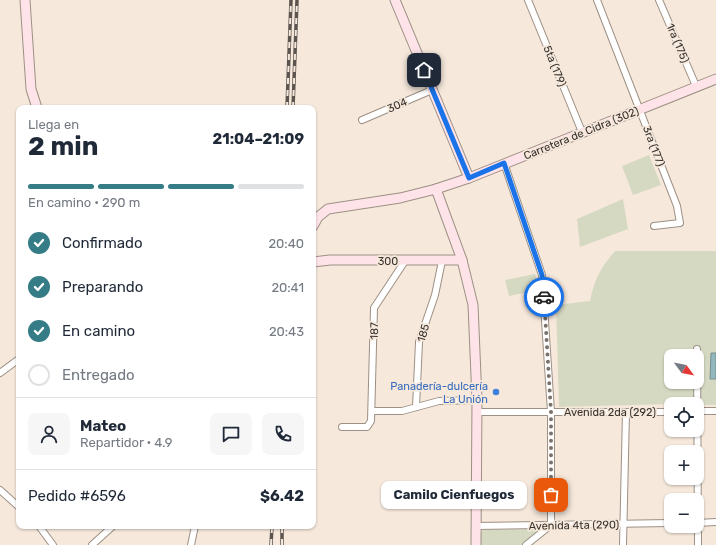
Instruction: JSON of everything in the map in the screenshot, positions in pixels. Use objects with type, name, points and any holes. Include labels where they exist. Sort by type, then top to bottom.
[{"type":"street","points":[[25,0],[31,88],[36,105]]},
{"type":"street","points":[[395,0],[469,178]]},
{"type":"street","name":"5ta (179)","points":[[528,0],[582,132]]},
{"type":"street","name":"3ra (177)","points":[[597,0],[677,206],[680,223],[654,226]]},
{"type":"street","name":"1ra (175)","points":[[659,0],[696,86]]},
{"type":"street","name":"Carretera de Cidra (302)","points":[[316,221],[328,209],[400,198],[436,189],[469,178],[716,79]]},
{"type":"street","name":"304","points":[[362,120],[432,90]]},
{"type":"street","points":[[504,163],[542,275],[551,412],[551,525],[526,545]]},
{"type":"street","points":[[436,189],[462,260],[473,305],[477,400],[476,545]]},
{"type":"street","name":"300","points":[[316,262],[330,260],[462,260]]},
{"type":"street","name":"187","points":[[372,411],[374,308],[405,261]]},
{"type":"street","name":"185","points":[[416,407],[419,342],[435,295],[442,261]]},
{"type":"street","points":[[697,348],[697,397]]},
{"type":"street","points":[[0,373],[16,362]]},
{"type":"street","points":[[342,426],[367,426],[371,420],[372,411],[402,411],[439,401],[477,400]]},
{"type":"street","points":[[704,412],[716,411]]},
{"type":"street","name":"Avenida 2da (292)","points":[[477,412],[664,412]]},
{"type":"street","points":[[623,545],[626,412]]},
{"type":"street","points":[[697,437],[697,493]]},
{"type":"street","points":[[0,490],[16,504]]},
{"type":"street","points":[[704,523],[716,522]]},
{"type":"street","name":"Avenida 4ta (290)","points":[[476,526],[664,523]]},
{"type":"street","points":[[41,529],[53,545]]},
{"type":"street","points":[[92,545],[110,529]]},
{"type":"street","points":[[191,545],[194,529]]},
{"type":"street","points":[[697,533],[698,545]]},
{"type":"green space","points":[[649,155],[661,185],[633,195],[622,166]]},
{"type":"green space","points":[[623,199],[628,229],[580,247],[577,219]]},
{"type":"green space","points":[[615,251],[716,251],[716,405],[704,405],[704,397],[664,397],[664,404],[559,407],[556,305],[590,301],[596,280],[602,268]]},
{"type":"green space","points":[[535,274],[539,290],[509,296],[505,280]]},
{"type":"green space","points":[[541,529],[521,545],[480,545],[480,533],[483,530]]},
{"type":"water","points":[[711,353],[716,353],[716,379],[710,379]]},
{"type":"railway","points":[[287,105],[291,0]]},
{"type":"railway","points":[[293,105],[297,0]]},
{"type":"railway","points":[[271,545],[272,529]]},
{"type":"railway","points":[[282,529],[282,545]]},
{"type":"way so far","points":[[544,297],[551,412],[551,495]]},
{"type":"place","name":"Panadería-dulcería La Unión","points":[[496,392]]},
{"type":"place","name":"Camilo Cienfuegos","points":[[551,495]]},
{"type":"route","points":[[424,70],[469,178],[504,163],[542,275],[544,297]]}]
